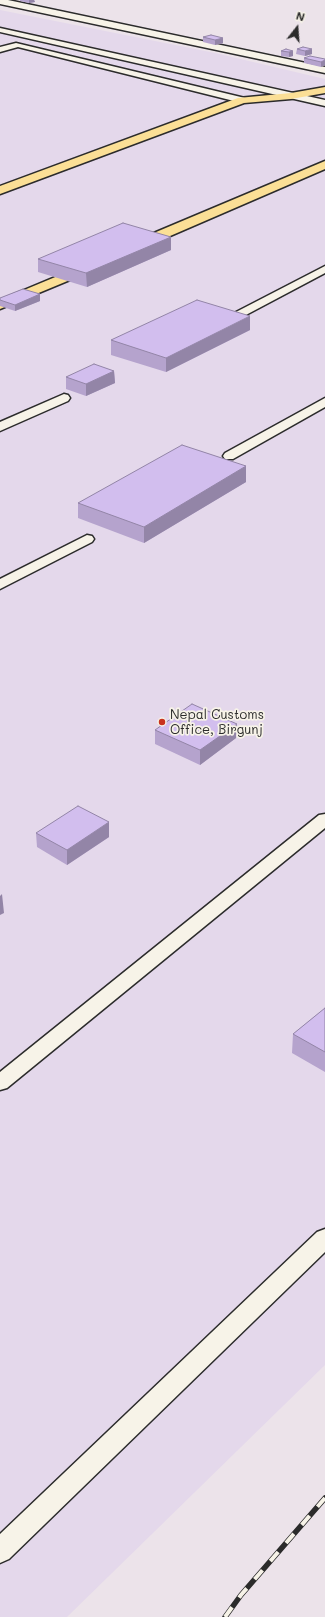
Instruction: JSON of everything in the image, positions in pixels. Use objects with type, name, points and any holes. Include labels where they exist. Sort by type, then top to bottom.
[{"type":"highway","points":[[0,190],[242,100],[291,96],[325,90]]},
{"type":"highway","points":[[127,250],[325,165]]},
{"type":"highway","points":[[0,305],[97,263]]},
{"type":"street","points":[[0,1],[325,70]]},
{"type":"lane","points":[[0,30],[325,103]]},
{"type":"lane","points":[[0,41],[242,100]]},
{"type":"lane","points":[[0,50],[16,45]]},
{"type":"lane","points":[[240,314],[325,269]]},
{"type":"lane","points":[[0,427],[64,398]]},
{"type":"lane","points":[[229,456],[325,402]]},
{"type":"lane","points":[[0,585],[87,539]]},
{"type":"lane","points":[[0,1083],[325,819]]},
{"type":"lane","points":[[0,1551],[325,1238]]},
{"type":"shaded area","name":"Nepal Customs Office, Birgunj","points":[[0,10],[215,53],[325,79],[325,1365],[67,1617],[0,1617]]},
{"type":"building","points":[[211,35],[223,38],[215,40],[203,37]]},
{"type":"building","points":[[303,47],[312,49],[305,51],[297,49]]},
{"type":"building","points":[[286,49],[293,51],[281,51]]},
{"type":"building","points":[[310,56],[325,60],[321,62],[304,58]]},
{"type":"building","points":[[123,223],[171,237],[86,273],[38,259]]},
{"type":"building","points":[[23,289],[40,294],[15,305],[0,300],[0,298]]},
{"type":"building","points":[[197,300],[250,316],[166,358],[111,340]]},
{"type":"building","points":[[94,364],[114,371],[86,384],[66,377]]},
{"type":"building","points":[[182,445],[246,466],[144,527],[78,503]]},
{"type":"building","points":[[192,704],[237,724],[200,750],[155,730]]},
{"type":"building","points":[[78,806],[109,822],[67,850],[36,833]]},
{"type":"building","points":[[325,1008],[325,1052],[293,1034]]},
{"type":"railway","points":[[225,1617],[241,1595],[325,1498]]},
{"type":"place","name":"Nepal Customs Office, Birgunj","points":[[162,722]]}]
